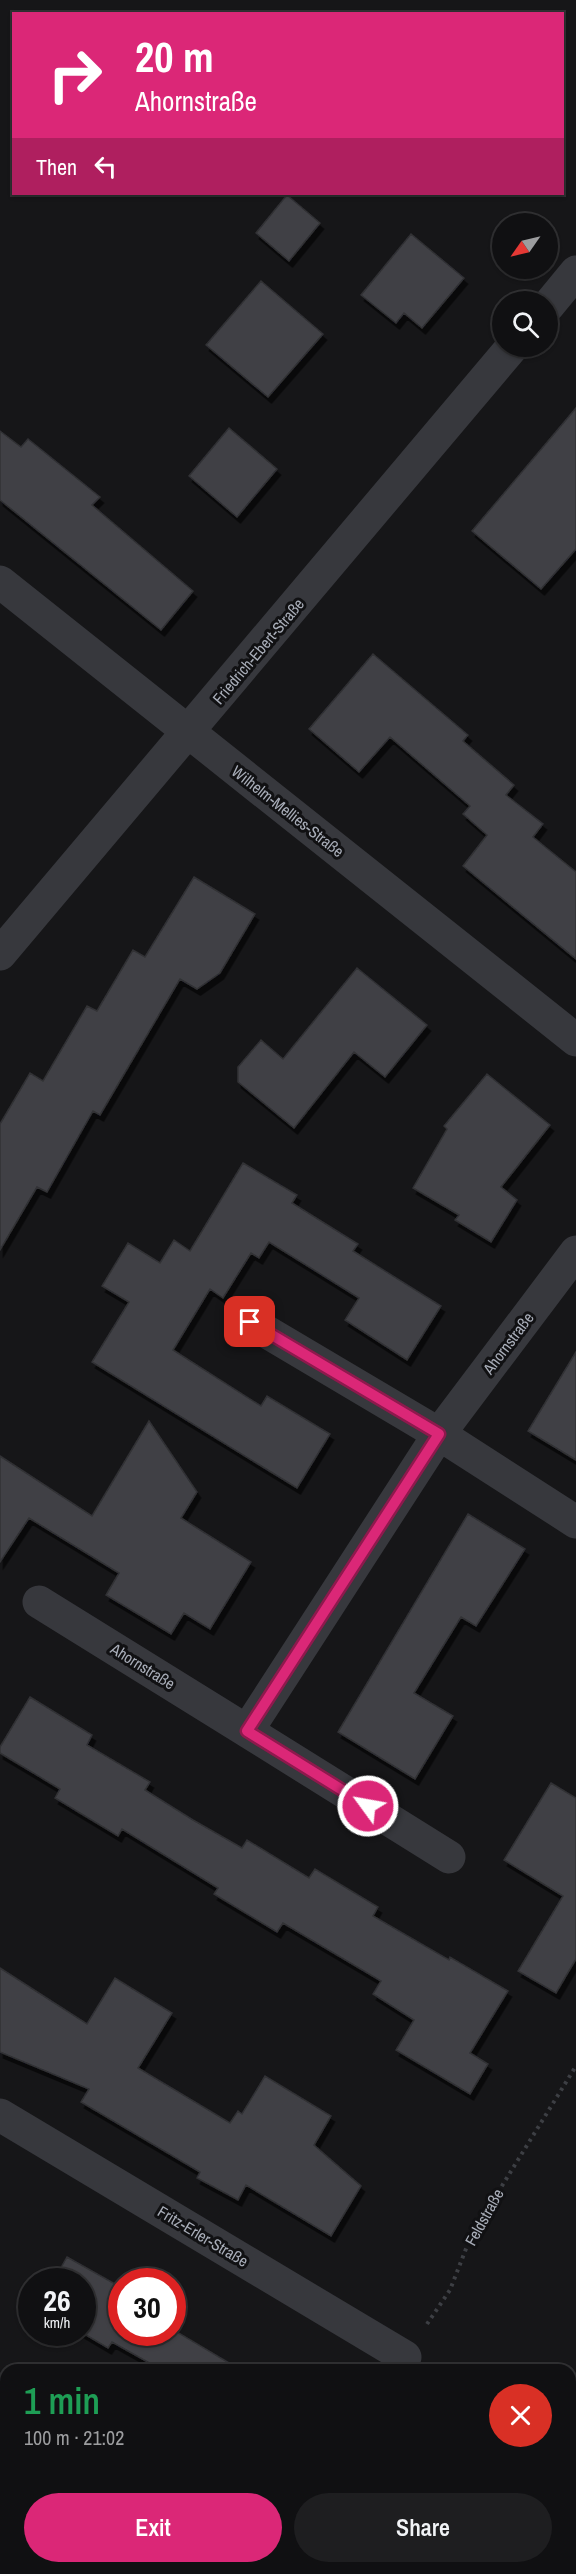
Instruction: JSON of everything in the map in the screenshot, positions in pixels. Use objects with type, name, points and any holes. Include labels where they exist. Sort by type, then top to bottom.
[{"type":"street","points":[[558,294],[576,272]]},
{"type":"street","name":"Friedrich-Ebert-Straße","points":[[0,954],[189,733],[504,357]]},
{"type":"street","name":"Wilhelm-Mellies-Straße","points":[[0,582],[576,1040]]},
{"type":"street","name":"Ahornstraße","points":[[247,1731],[439,1434],[576,1252]]},
{"type":"street","points":[[250,1322],[439,1434],[576,1522]]},
{"type":"street","name":"Ahornstraße","points":[[39,1602],[449,1857]]},
{"type":"street","name":"Fritz-Erler-Straße","points":[[0,2115],[401,2363]]},
{"type":"path","name":"Feldstraße","points":[[401,2363],[450,2290],[471,2236],[576,2066]]},
{"type":"building","points":[[287,195],[320,223],[289,261],[256,233]]},
{"type":"building","points":[[411,234],[464,278],[422,328],[404,313],[396,323],[361,295]]},
{"type":"building","points":[[261,281],[323,334],[268,397],[206,345]]},
{"type":"building","points":[[576,408],[576,549],[541,589],[472,531]]},
{"type":"building","points":[[229,428],[277,469],[237,517],[189,476]]},
{"type":"building","points":[[0,431],[21,447],[28,439],[100,497],[92,505],[193,591],[161,630],[0,500]]},
{"type":"building","points":[[373,654],[468,735],[463,741],[514,785],[506,795],[543,824],[533,837],[576,872],[576,959],[463,866],[487,835],[463,814],[470,806],[390,737],[359,772],[309,729]]},
{"type":"building","points":[[194,877],[255,914],[220,973],[197,989],[180,979],[100,1115],[93,1111],[47,1192],[37,1187],[0,1250],[0,1124],[30,1073],[43,1081],[87,1006],[97,1011],[133,950],[145,957]]},
{"type":"building","points":[[357,968],[427,1025],[385,1077],[354,1052],[294,1128],[238,1082],[238,1067],[261,1040],[283,1059]]},
{"type":"building","points":[[487,1074],[550,1125],[501,1187],[517,1200],[491,1242],[455,1220],[459,1215],[413,1188],[447,1129],[444,1126]]},
{"type":"building","points":[[243,1163],[297,1195],[292,1203],[358,1244],[353,1251],[441,1306],[407,1360],[345,1320],[359,1298],[269,1242],[259,1258],[251,1253],[223,1298],[210,1289],[173,1350],[261,1406],[267,1396],[330,1434],[297,1488],[92,1362],[129,1302],[102,1286],[128,1243],[160,1263],[174,1240],[190,1251]]},
{"type":"building","points":[[576,1352],[576,1460],[528,1431]]},
{"type":"building","points":[[149,1421],[197,1492],[181,1518],[251,1562],[210,1629],[184,1613],[171,1634],[106,1595],[119,1573],[29,1518],[0,1562],[0,1456],[92,1516]]},
{"type":"building","points":[[468,1514],[525,1549],[476,1626],[461,1617],[414,1693],[453,1716],[415,1779],[338,1732]]},
{"type":"building","points":[[30,1697],[92,1735],[87,1745],[150,1782],[145,1790],[193,1820],[242,1848],[247,1840],[309,1878],[315,1869],[378,1907],[373,1916],[508,1991],[470,2053],[488,2064],[470,2094],[396,2050],[414,2020],[373,1994],[381,1981],[283,1923],[277,1932],[214,1894],[218,1888],[122,1829],[118,1836],[55,1798],[60,1789],[0,1753],[0,1747]]},
{"type":"building","points":[[551,1783],[576,1798],[576,1959],[556,1993],[518,1971],[563,1896],[504,1860]]},
{"type":"building","points":[[0,1968],[87,2024],[115,1978],[172,2013],[138,2068],[230,2123],[238,2111],[242,2114],[265,2076],[331,2116],[314,2145],[361,2186],[331,2236],[246,2185],[238,2200],[197,2178],[200,2172],[81,2102],[89,2089],[0,2052]]},
{"type":"building","points":[[67,2257],[87,2268],[61,2268]]},
{"type":"building","points":[[96,2273],[108,2280],[108,2348],[96,2341]]},
{"type":"building","points":[[186,2337],[231,2364],[151,2364],[119,2346],[186,2346]]},
{"type":"route","points":[[250,1322],[439,1434],[247,1731],[368,1806]]}]
